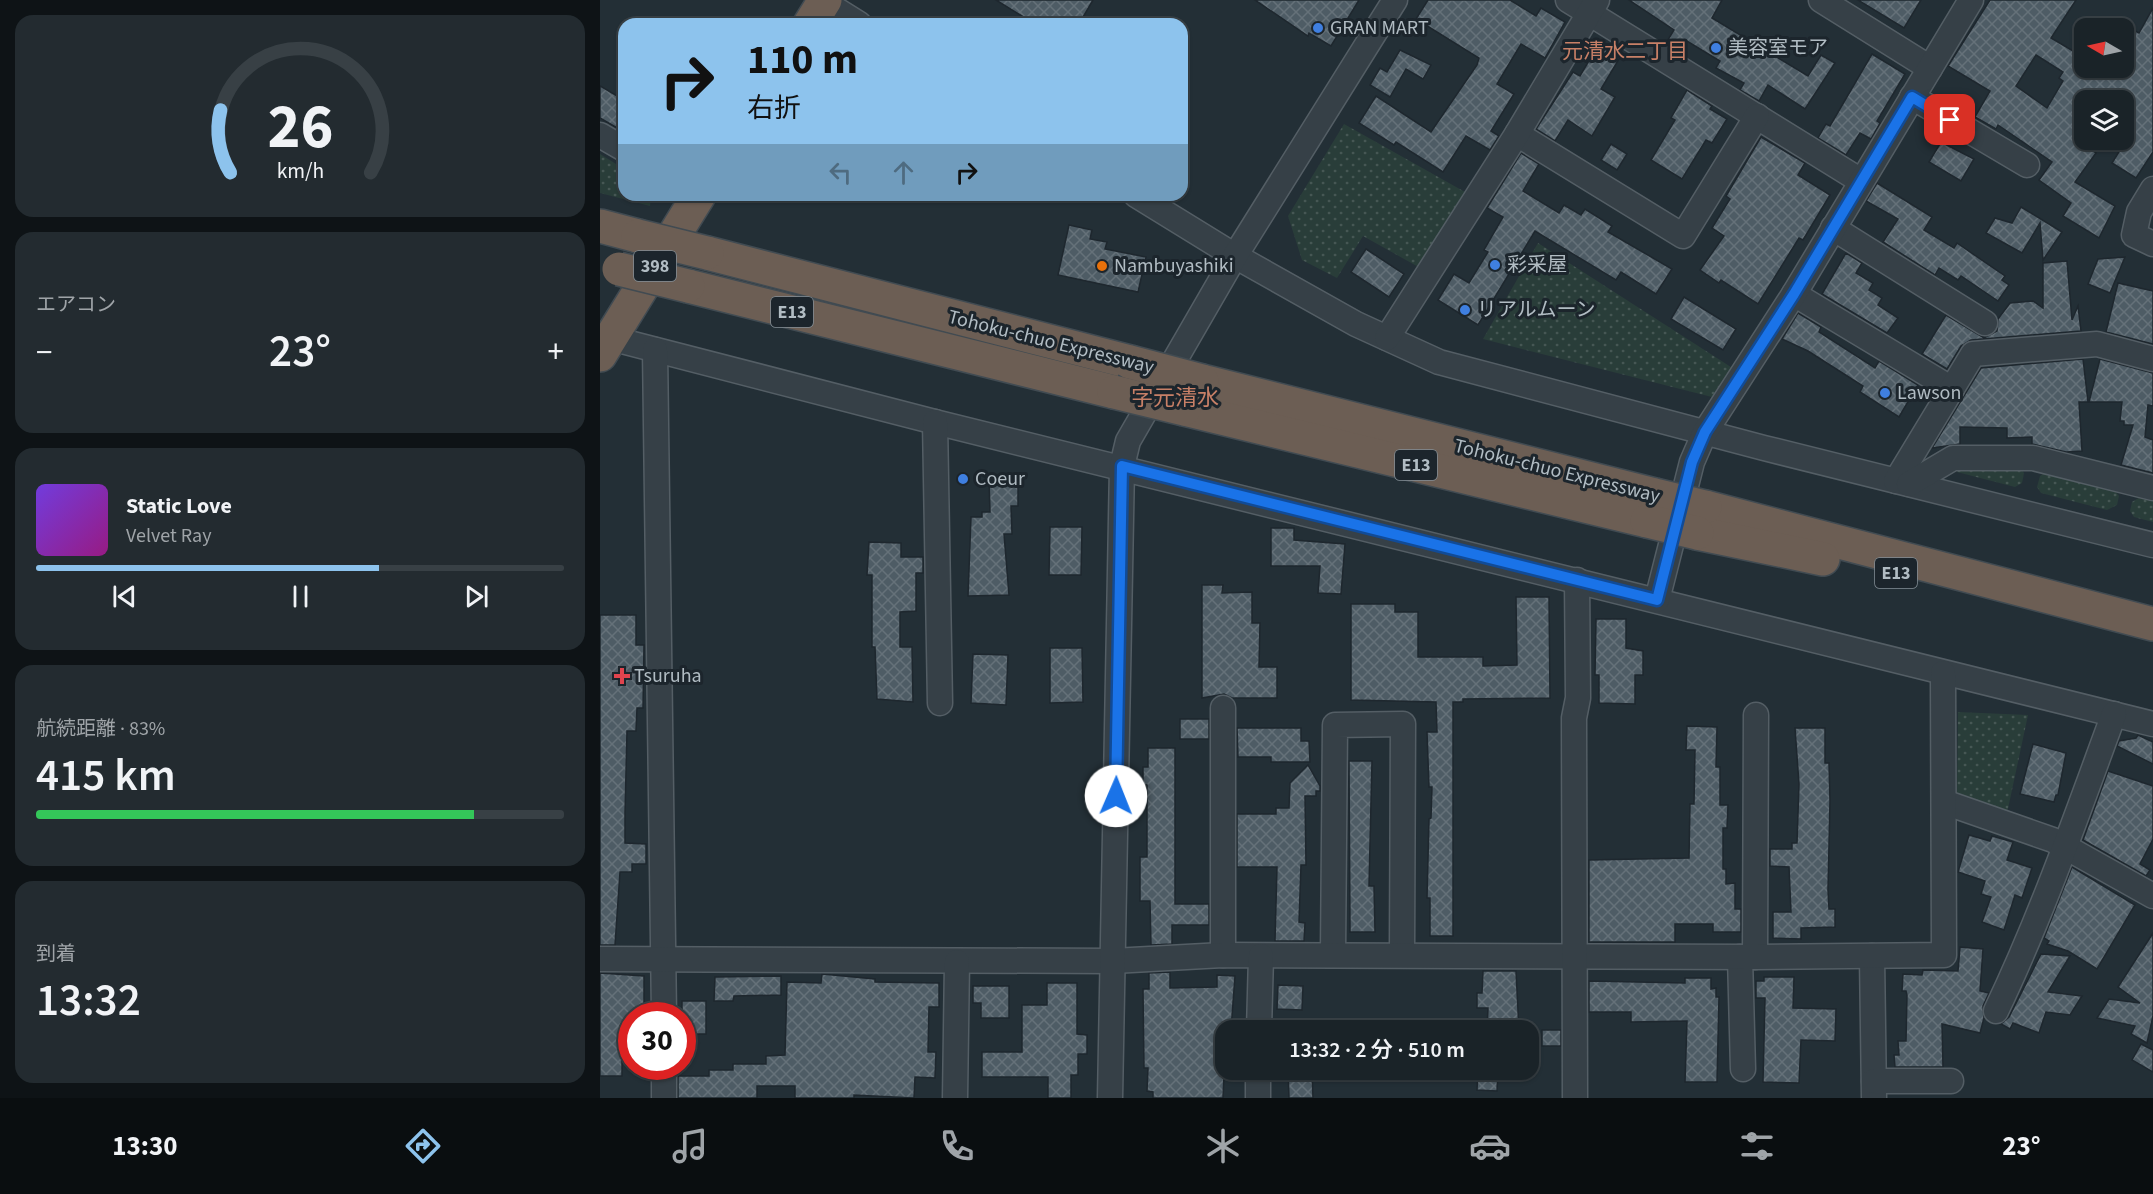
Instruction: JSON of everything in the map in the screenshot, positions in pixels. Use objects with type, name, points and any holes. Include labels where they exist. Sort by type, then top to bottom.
[{"type":"highway","name":"398","points":[[605,346],[687,201]]},
{"type":"highway","name":"Tohoku-chuo Expressway","points":[[600,226],[1202,381],[1651,508]]},
{"type":"highway","name":"Tohoku-chuo Expressway","points":[[610,267],[1184,409],[1651,508],[2153,624]]},
{"type":"street","points":[[1110,1098],[1122,466],[1128,441],[1235,256],[1395,0]]},
{"type":"street","points":[[1568,0],[1593,6],[1757,116],[1861,181]]},
{"type":"street","points":[[1821,0],[1930,68]]},
{"type":"street","points":[[1657,600],[1692,462],[1705,432],[1794,294],[1971,0]]},
{"type":"street","points":[[1387,338],[1517,134],[1593,6]]},
{"type":"street","points":[[819,7],[845,18]]},
{"type":"street","points":[[1912,97],[2027,165]]},
{"type":"street","points":[[1517,134],[1683,236],[1757,116]]},
{"type":"street","points":[[600,135],[618,146]]},
{"type":"street","points":[[2153,189],[2139,212],[2134,235],[2153,244]]},
{"type":"street","points":[[1146,201],[1235,256],[1356,324],[1439,362],[2153,545]]},
{"type":"street","points":[[1833,228],[1985,323]]},
{"type":"street","points":[[1794,294],[1952,389]]},
{"type":"street","points":[[1903,482],[1973,354],[2097,344],[2153,359]]},
{"type":"street","points":[[605,346],[655,350],[935,422],[1122,466],[2153,724]]},
{"type":"street","points":[[655,350],[663,1002]]},
{"type":"street","points":[[935,422],[940,703]]},
{"type":"street","points":[[1903,482],[1953,458],[2033,458],[2153,488]]},
{"type":"street","points":[[1575,1098],[1574,718],[1578,698],[1577,580]]},
{"type":"street","points":[[600,959],[1113,962],[1223,955],[1333,954],[1748,957],[1944,955],[1943,673]]},
{"type":"street","points":[[1223,708],[1223,955]]},
{"type":"street","points":[[1996,1011],[2024,952],[2114,714]]},
{"type":"street","points":[[1743,1069],[1756,715]]},
{"type":"street","points":[[1333,954],[1335,725],[1402,724],[1402,955]]},
{"type":"street","points":[[1944,802],[2053,840],[2150,890]]},
{"type":"street","points":[[1259,1020],[1261,956]]},
{"type":"street","points":[[1872,956],[1874,1090],[1951,1081]]},
{"type":"street","points":[[955,1098],[957,962]]},
{"type":"street","points":[[664,1080],[664,1098]]},
{"type":"street","points":[[1258,1080],[1258,1098]]},
{"type":"green space","points":[[1344,124],[1465,192],[1422,269],[1363,236],[1337,278],[1302,260],[1288,216]]},
{"type":"green space","points":[[600,154],[618,165],[618,198],[600,193]]},
{"type":"green space","points":[[631,201],[650,201],[650,206]]},
{"type":"green space","points":[[1538,243],[1734,369],[1712,397],[1483,339]]},
{"type":"green space","points":[[1960,467],[2020,467],[2024,473],[2022,483],[2015,487],[1957,472]]},
{"type":"green space","points":[[2047,471],[2114,489],[2119,496],[2117,505],[2107,510],[2041,493],[2037,487],[2040,476]]},
{"type":"green space","points":[[2140,497],[2153,500],[2153,522],[2134,517],[2130,511],[2132,502]]},
{"type":"green space","points":[[1958,712],[2028,715],[2006,818],[1957,800]]},
{"type":"building","points":[[996,0],[1093,0],[1082,18],[1025,18]]},
{"type":"building","name":"GRAN MART","points":[[1255,0],[1359,0],[1331,46],[1309,33],[1308,36]]},
{"type":"building","points":[[1428,0],[1510,0],[1536,16],[1541,8],[1565,22],[1545,58],[1521,44],[1497,84],[1514,94],[1491,131],[1499,136],[1490,150],[1466,136],[1443,172],[1396,142],[1394,145],[1359,123],[1376,96],[1431,132],[1477,65],[1479,58],[1416,19]]},
{"type":"building","points":[[1629,0],[1722,0],[1712,18],[1808,76],[1821,55],[1835,63],[1805,109],[1768,85],[1759,101],[1740,90],[1744,83],[1716,68],[1720,61],[1687,41],[1681,52],[1666,43],[1674,30]]},
{"type":"building","points":[[1858,0],[1921,0],[1904,28]]},
{"type":"building","points":[[1990,0],[2076,0],[2051,38],[2074,52],[2074,78],[2134,78],[2134,30],[2139,33],[2153,8],[2153,152],[2136,178],[2112,163],[2120,150],[2134,150],[2134,90],[2074,90],[2074,150],[2092,150],[2096,153],[2075,182],[2115,206],[2099,238],[2063,216],[2071,203],[2039,180],[2052,162],[1998,125],[1996,129],[1975,117],[1990,91],[1948,66]],"holes":[[[2036,55],[2063,72],[2059,78],[2063,81],[2047,108],[2016,86]]]},
{"type":"building","points":[[1600,42],[1622,54],[1601,89],[1615,97],[1592,136],[1568,120],[1555,141],[1536,129],[1573,72],[1580,76]]},
{"type":"building","points":[[1400,50],[1431,65],[1423,79],[1406,69],[1390,97],[1370,85],[1380,68],[1387,72]]},
{"type":"building","points":[[1872,54],[1905,74],[1877,121],[1880,123],[1871,139],[1860,133],[1846,155],[1818,138],[1826,124],[1830,126]]},
{"type":"building","points":[[600,86],[618,96],[618,128],[600,118]]},
{"type":"building","points":[[1687,90],[1712,106],[1710,109],[1727,119],[1712,143],[1706,140],[1682,179],[1651,160],[1675,120],[1671,118]]},
{"type":"building","points":[[1761,137],[1805,163],[1798,175],[1830,195],[1803,240],[1799,238],[1758,304],[1721,280],[1719,283],[1700,270],[1724,236],[1712,228],[1730,199],[1726,196]]},
{"type":"building","points":[[1941,142],[1974,159],[1961,181],[1929,162]]},
{"type":"building","points":[[1611,144],[1627,154],[1617,170],[1601,160]]},
{"type":"building","points":[[1521,153],[1539,164],[1523,191],[1559,213],[1564,205],[1581,215],[1585,209],[1612,226],[1608,232],[1672,269],[1656,294],[1621,272],[1616,280],[1535,231],[1478,325],[1438,300],[1454,274],[1469,283],[1488,252],[1484,250],[1503,217],[1487,208]]},
{"type":"building","points":[[1877,183],[1932,217],[1924,230],[1954,248],[1957,243],[2005,276],[2002,280],[2009,285],[1998,301],[1961,276],[1958,280],[1939,268],[1935,275],[1883,242],[1898,219],[1866,201]]},
{"type":"building","points":[[2021,207],[2062,232],[2043,260],[2040,223],[2022,253],[1986,233],[1995,218],[2012,223]]},
{"type":"building","name":"Nambuyashiki","points":[[1069,225],[1092,230],[1090,239],[1107,242],[1105,249],[1146,257],[1138,292],[1058,275]]},
{"type":"building","points":[[1366,249],[1404,274],[1389,297],[1351,272]]},
{"type":"building","points":[[1846,253],[1862,263],[1856,273],[1873,283],[1869,290],[1882,298],[1878,305],[1898,318],[1887,333],[1822,294]]},
{"type":"building","points":[[2125,257],[2110,293],[2088,284],[2098,259]]},
{"type":"building","points":[[2067,261],[2072,320],[2078,306],[2081,331],[1971,340],[1961,346],[1947,369],[1922,354],[1946,315],[1984,338],[1997,331],[1998,319],[2010,303],[2033,301],[2043,308],[2043,263]]},
{"type":"building","points":[[2118,283],[2153,291],[2153,344],[2106,332]]},
{"type":"building","points":[[1684,297],[1736,329],[1723,350],[1671,319]]},
{"type":"building","points":[[1798,313],[1821,327],[1819,332],[1875,368],[1879,361],[1918,385],[1899,417],[1860,392],[1863,386],[1808,351],[1782,339]]},
{"type":"building","points":[[2083,359],[2088,402],[2079,402],[2082,451],[2066,452],[2032,444],[2032,437],[2007,438],[2007,428],[1960,427],[1960,444],[1932,448],[1981,368]]},
{"type":"building","points":[[2100,359],[2153,373],[2153,406],[2148,405],[2145,437],[2153,440],[2153,473],[2121,465],[2133,425],[2124,425],[2124,421],[2120,421],[2122,402],[2089,402]]},
{"type":"building","points":[[989,480],[1018,480],[1018,506],[1011,506],[1012,534],[1004,534],[1009,595],[968,596],[971,517],[982,517],[982,512],[990,512]]},
{"type":"building","points":[[1050,527],[1082,527],[1081,575],[1049,575]]},
{"type":"building","points":[[1271,528],[1294,528],[1294,540],[1345,544],[1341,594],[1318,593],[1320,566],[1271,566]]},
{"type":"building","points":[[869,542],[901,543],[901,557],[923,557],[923,573],[916,573],[916,611],[900,612],[900,647],[912,647],[913,702],[877,699],[875,647],[872,647],[872,575],[867,575]]},
{"type":"building","points":[[1202,585],[1223,585],[1222,593],[1252,592],[1252,623],[1260,623],[1259,667],[1277,667],[1277,698],[1232,698],[1224,694],[1202,698]]},
{"type":"building","points":[[1516,597],[1549,597],[1550,698],[1463,699],[1463,702],[1453,702],[1453,936],[1430,936],[1430,898],[1427,898],[1432,787],[1429,787],[1427,732],[1437,732],[1436,702],[1351,700],[1351,604],[1395,604],[1395,612],[1418,612],[1418,657],[1483,657],[1483,666],[1517,665]]},
{"type":"building","points":[[600,615],[636,615],[636,645],[644,645],[643,708],[637,708],[636,731],[627,731],[625,843],[646,844],[646,864],[632,864],[632,872],[620,872],[615,945],[600,945]]},
{"type":"building","points":[[1596,619],[1626,619],[1626,648],[1643,651],[1643,675],[1635,675],[1635,704],[1599,703],[1599,675],[1595,675]]},
{"type":"building","points":[[1050,648],[1082,648],[1083,702],[1050,703]]},
{"type":"building","points":[[973,654],[1008,655],[1006,705],[971,703]]},
{"type":"building","points":[[1180,719],[1209,719],[1209,739],[1180,739]]},
{"type":"building","points":[[1687,726],[1717,727],[1716,767],[1720,767],[1720,805],[1728,805],[1727,828],[1723,828],[1723,869],[1726,869],[1726,884],[1735,883],[1735,909],[1741,909],[1741,932],[1713,932],[1713,924],[1675,924],[1675,942],[1589,942],[1589,860],[1689,858],[1690,804],[1694,804],[1695,750],[1686,750]]},
{"type":"building","points":[[1237,728],[1301,728],[1301,741],[1309,741],[1310,762],[1271,762],[1271,757],[1238,757]]},
{"type":"building","points":[[1795,728],[1825,728],[1825,763],[1829,763],[1830,801],[1828,890],[1829,909],[1835,909],[1835,927],[1801,928],[1801,939],[1773,938],[1773,912],[1791,912],[1789,867],[1770,866],[1770,849],[1792,849],[1792,843],[1797,843],[1799,784]]},
{"type":"building","points":[[2138,735],[2153,742],[2153,764],[2117,746],[2119,741],[2136,738]]},
{"type":"building","points":[[2033,744],[2066,753],[2058,795],[2054,802],[2020,794]]},
{"type":"building","points":[[1148,748],[1175,748],[1175,904],[1209,904],[1209,925],[1172,925],[1172,944],[1151,945],[1150,901],[1140,901],[1140,857],[1147,857],[1147,785],[1143,784],[1143,767],[1148,767]]},
{"type":"building","points":[[1349,761],[1372,761],[1369,886],[1374,886],[1375,932],[1350,932]]},
{"type":"building","points":[[1308,765],[1320,786],[1320,791],[1316,791],[1316,796],[1305,796],[1306,865],[1301,865],[1299,922],[1305,923],[1304,941],[1275,941],[1277,867],[1237,867],[1237,814],[1276,814],[1276,808],[1289,808],[1290,783]]},
{"type":"building","points":[[2108,771],[2153,786],[2153,839],[2140,864],[2150,870],[2146,876],[2083,840]]},
{"type":"building","points":[[1969,835],[1990,841],[1992,836],[2013,842],[2007,860],[2032,868],[2022,898],[2015,895],[2004,930],[1982,922],[1991,897],[1981,894],[1985,881],[1958,872]]},
{"type":"building","points":[[2072,867],[2135,905],[2097,969],[2068,951],[2047,944],[2049,941],[2044,938]]},
{"type":"building","points":[[2153,933],[2153,1016],[2147,1043],[2131,1034],[2135,1026],[2097,1018],[2109,999],[2140,1003],[2118,987]]},
{"type":"building","points":[[1960,947],[1983,949],[1980,991],[1989,993],[1983,1006],[1984,1018],[1980,1033],[1942,1024],[1943,1067],[1895,1067],[1894,1055],[1899,1055],[1898,1041],[1906,1041],[1907,995],[1906,991],[1902,991],[1903,974],[1922,975],[1923,970],[1958,971]]},
{"type":"building","points":[[2041,954],[2070,956],[2048,992],[2082,996],[2070,1015],[2046,1012],[2039,1033],[2013,1023],[2010,1029],[2001,1024],[2009,1017]]},
{"type":"building","points":[[1483,971],[1516,971],[1518,1020],[1487,1020],[1488,1008],[1477,1008],[1477,993],[1482,993]]},
{"type":"building","points":[[1170,972],[1170,988],[1217,987],[1217,975],[1235,976],[1232,1020],[1215,1020],[1215,1080],[1224,1080],[1223,1098],[1153,1098],[1153,1092],[1147,1091],[1148,1068],[1144,1068],[1143,989],[1149,989],[1149,973]]},
{"type":"building","points":[[600,973],[644,976],[644,1002],[618,1002],[618,1076],[600,1076]]},
{"type":"building","points":[[822,974],[875,979],[875,982],[939,983],[939,1007],[929,1007],[928,1052],[936,1052],[935,1078],[915,1077],[914,1098],[854,1095],[854,1098],[795,1098],[795,1086],[757,1086],[757,1098],[678,1098],[678,1080],[696,1080],[696,1076],[709,1076],[709,1070],[733,1070],[733,1064],[766,1064],[766,1056],[785,1055],[787,982],[821,983]]},
{"type":"building","points":[[781,976],[781,995],[734,996],[733,1001],[714,1001],[715,977]]},
{"type":"building","points":[[1764,977],[1794,977],[1793,1008],[1836,1009],[1835,1041],[1801,1040],[1799,1083],[1763,1082],[1765,998],[1756,998],[1756,981],[1764,981]]},
{"type":"building","points":[[1685,978],[1711,978],[1711,989],[1716,988],[1716,997],[1719,997],[1717,1082],[1685,1082],[1687,1021],[1631,1022],[1631,1012],[1589,1012],[1589,981],[1685,983]]},
{"type":"building","points":[[1047,983],[1077,983],[1077,1034],[1087,1035],[1087,1054],[1078,1054],[1078,1075],[1071,1075],[1071,1098],[1048,1098],[1048,1077],[982,1077],[982,1052],[1022,1052],[1022,1005],[1047,1005]]},
{"type":"building","points":[[1278,985],[1303,986],[1302,1010],[1277,1009]]},
{"type":"building","points":[[973,986],[1009,986],[1009,1018],[981,1018],[981,1003],[973,1003]]},
{"type":"building","points":[[706,1001],[706,1034],[696,1034],[696,1002],[682,1002]]},
{"type":"building","points":[[1542,1030],[1561,1030],[1561,1046],[1542,1046]]},
{"type":"building","points":[[2141,1044],[2153,1050],[2153,1072],[2132,1060]]},
{"type":"building","points":[[1288,1080],[1312,1080],[1313,1098],[1289,1098]]},
{"type":"building","points":[[1478,1080],[1498,1080],[1497,1091],[1477,1090]]},
{"type":"place","name":"GRAN MART","points":[[1318,28]]},
{"type":"place","name":"美容室モア","points":[[1716,48]]},
{"type":"place","name":"彩采屋","points":[[1495,265]]},
{"type":"place","name":"Nambuyashiki","points":[[1102,266]]},
{"type":"place","name":"リアルムーン","points":[[1465,310]]},
{"type":"place","name":"Lawson","points":[[1885,393]]},
{"type":"place","name":"Coeur","points":[[963,479]]},
{"type":"place","name":"Tsuruha","points":[[622,676]]},
{"type":"district","name":"元清水二丁目","points":[[1625,51]]},
{"type":"district","name":"字元清水","points":[[1175,398]]},
{"type":"route","points":[[1116,796],[1122,466],[1657,600],[1692,462],[1705,432],[1794,294],[1912,97],[1950,120]]}]
